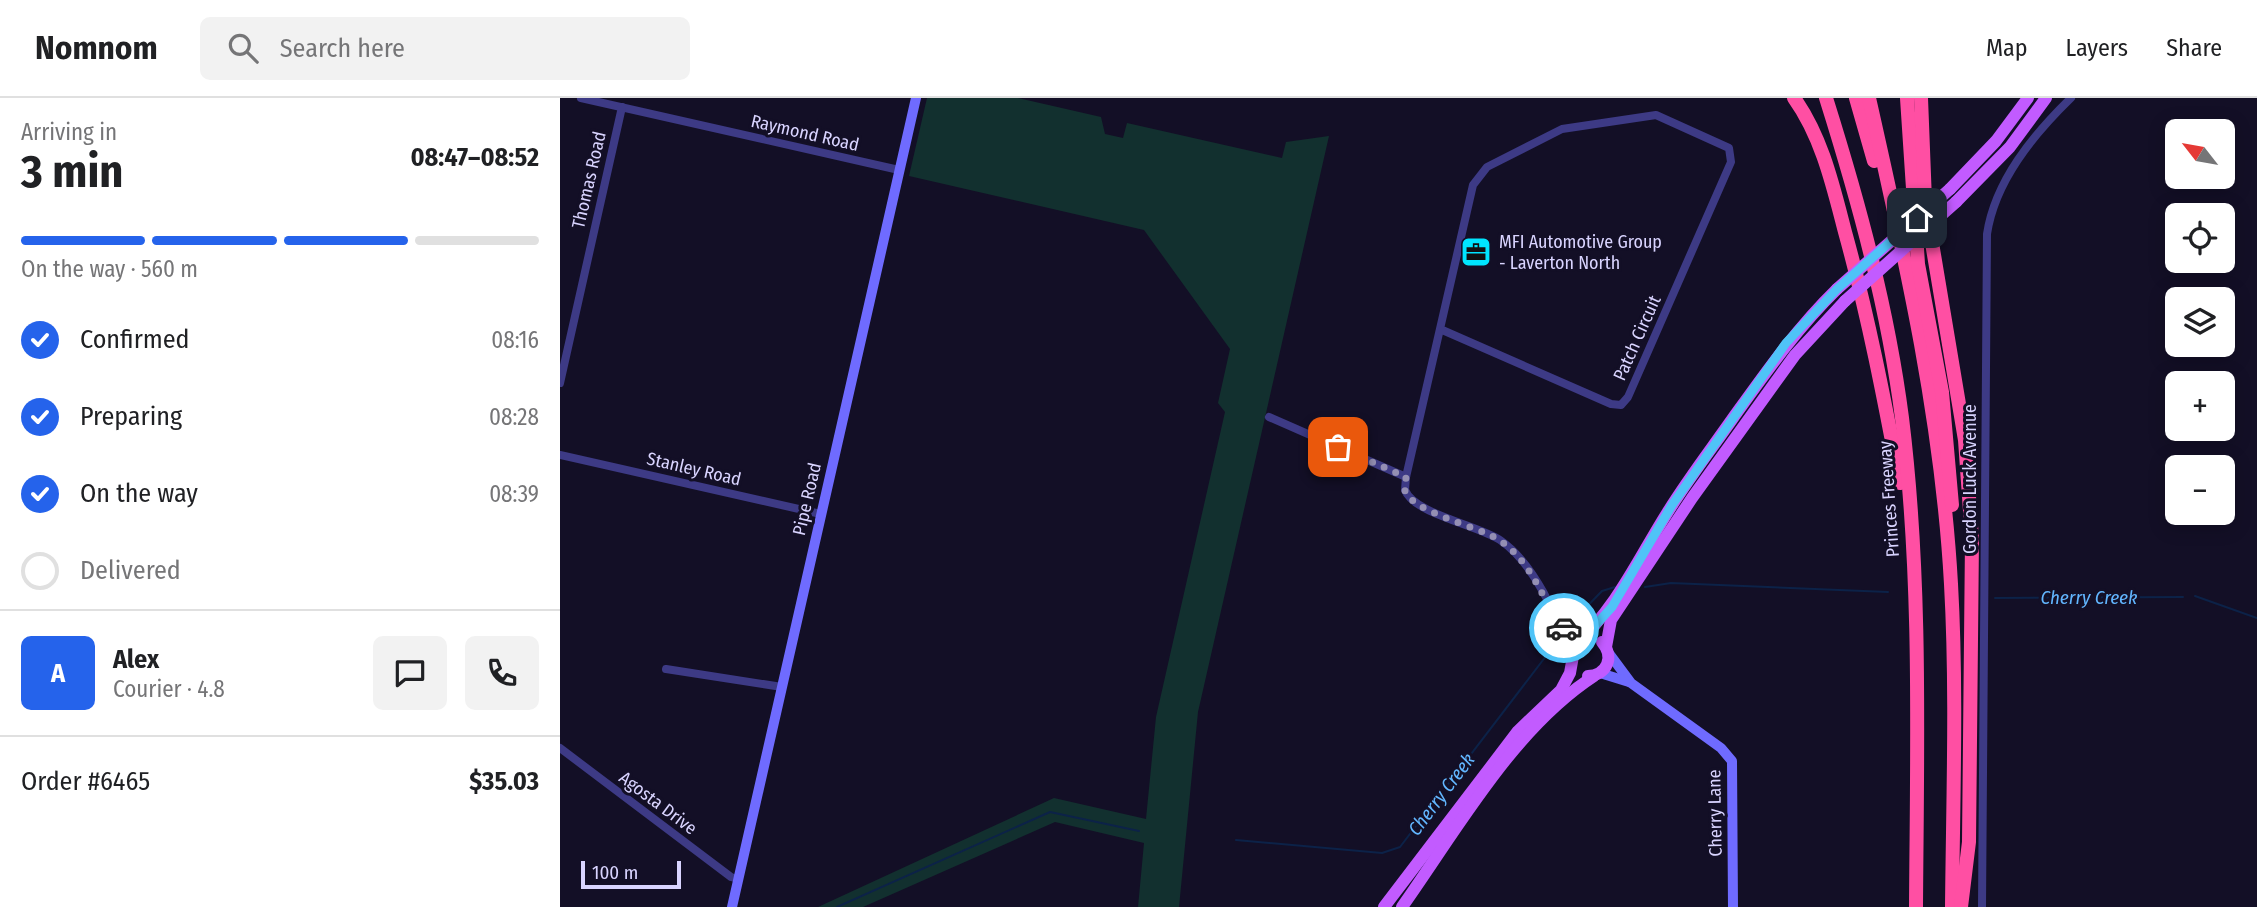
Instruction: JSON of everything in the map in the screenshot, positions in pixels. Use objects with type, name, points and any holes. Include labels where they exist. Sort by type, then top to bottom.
[{"type":"highway","points":[[1794,98],[1811,127],[1830,174],[1870,329],[1900,484],[1915,599]]},
{"type":"highway","name":"Princes Freeway","points":[[1826,98],[1864,227],[1892,357],[1908,484],[1915,599],[1916,907]]},
{"type":"highway","points":[[1856,98],[1914,311]]},
{"type":"highway","points":[[1869,98],[1914,311],[1945,513],[1951,583],[1955,695]]},
{"type":"highway","points":[[1907,98],[1918,264],[1947,433],[1956,563],[1952,907]]},
{"type":"highway","points":[[1921,98],[1926,213],[1965,440],[1972,539],[1969,842],[1961,907]]},
{"type":"main road","points":[[1384,907],[1518,731],[1561,690],[1570,673],[1571,658],[1582,640],[1612,607],[1672,505],[1786,343],[1837,289],[1950,189],[2001,135],[2028,98]]},
{"type":"main road","points":[[1402,907],[1532,728],[1564,698],[1608,664],[1611,620],[1692,498],[1795,355],[1845,301],[1956,202],[2010,147],[2046,98]]},
{"type":"main road","points":[[1582,640],[1593,638],[1607,649]]},
{"type":"main road","points":[[1571,658],[1582,675],[1597,675]]},
{"type":"street","name":"Raymond Road","points":[[581,98],[900,170]]},
{"type":"street","name":"Pipe Road","points":[[732,907],[916,98]]},
{"type":"street","name":"Gordon Luck Avenue","points":[[1982,907],[1987,234],[1992,212],[2005,180],[2039,133],[2071,98]]},
{"type":"street","name":"Thomas Road","points":[[560,383],[622,107]]},
{"type":"street","name":"Patch Circuit","points":[[1406,477],[1473,185],[1487,167],[1562,129],[1656,115],[1724,145],[1731,153],[1731,162],[1628,397],[1621,405],[1611,404],[1440,329]]},
{"type":"street","points":[[1269,417],[1406,477],[1405,491],[1411,500],[1500,540],[1523,562],[1558,623],[1571,658]]},
{"type":"street","name":"Stanley Road","points":[[560,455],[821,514]]},
{"type":"street","points":[[1558,623],[1582,640]]},
{"type":"street","name":"Cherry Lane","points":[[1607,649],[1631,683],[1721,748],[1732,761],[1733,907]]},
{"type":"street","points":[[666,669],[782,687]]},
{"type":"street","name":"Cherry Lane","points":[[1597,675],[1631,683]]},
{"type":"street","name":"Agosta Drive","points":[[560,748],[727,875],[738,879]]},
{"type":"green space","points":[[927,98],[1018,98],[1101,117],[1105,134],[1123,138],[1127,123],[1282,158],[1286,142],[1329,136],[1198,712],[1179,907],[1138,907],[1144,843],[1055,822],[863,907],[818,907],[1054,798],[1146,819],[1156,717],[1225,412],[1218,403],[1230,349],[1144,230],[909,176]]},
{"type":"waterway","name":"Cherry Creek","points":[[1645,587],[1671,583],[1888,592]]},
{"type":"waterway","name":"Cherry Creek","points":[[1571,623],[1602,591],[1615,587]]},
{"type":"waterway","name":"Cherry Creek","points":[[2195,596],[2257,618]]},
{"type":"waterway","name":"Cherry Creek","points":[[1995,598],[2183,597]]},
{"type":"waterway","name":"Cherry Creek","points":[[1236,840],[1382,853],[1400,847],[1556,643]]},
{"type":"waterway","name":"Cherry Creek","points":[[837,907],[1050,812],[1139,831]]},
{"type":"way so far","points":[[1338,447],[1406,477],[1405,491],[1416,503],[1500,540],[1523,562],[1558,623],[1564,628]]},
{"type":"place","name":"MFI Automotive Group - Laverton North","points":[[1476,252]]},
{"type":"route","points":[[1564,628],[1582,640],[1591,633],[1612,607],[1647,544],[1704,457],[1786,343],[1837,289],[1917,218]]}]
